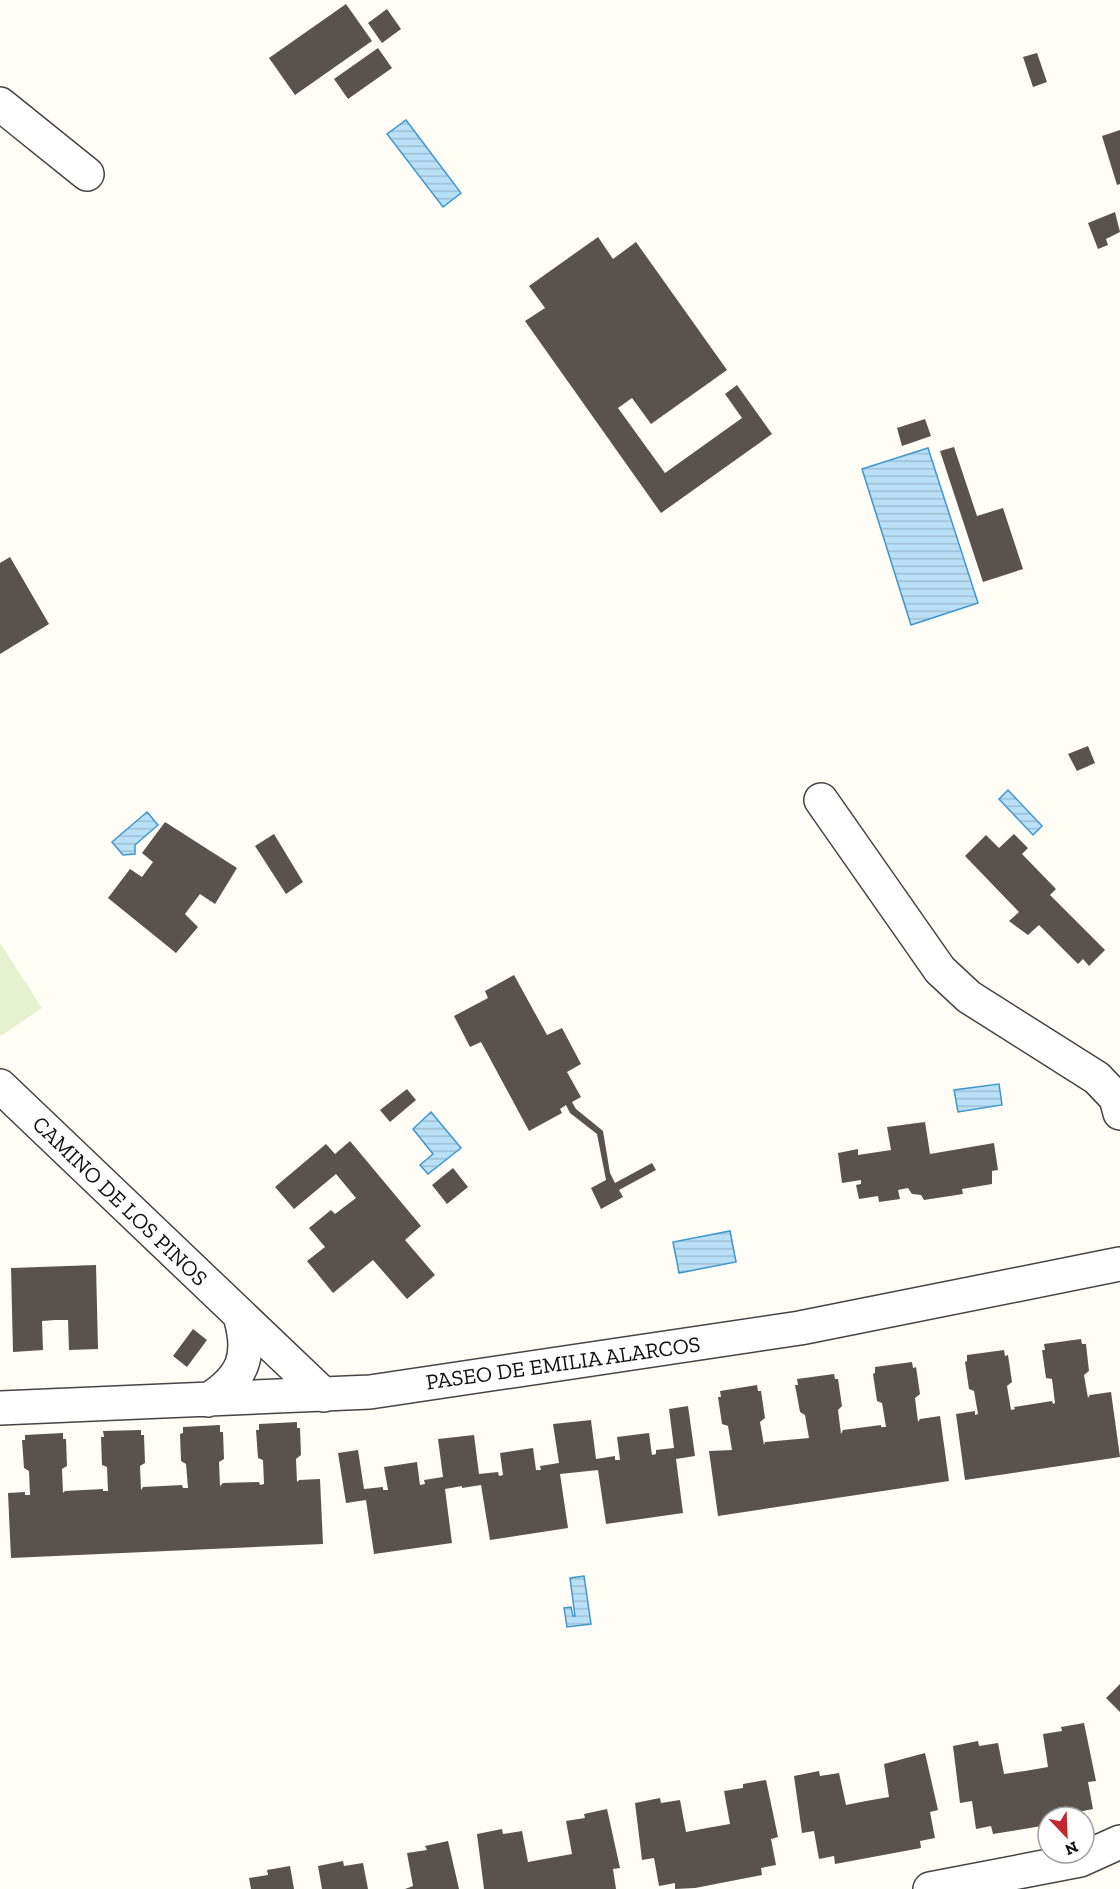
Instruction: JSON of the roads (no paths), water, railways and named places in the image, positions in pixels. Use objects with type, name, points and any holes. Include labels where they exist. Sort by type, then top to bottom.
[{"type":"street","points":[[0,104],[87,174]]},
{"type":"street","points":[[821,800],[940,970],[969,997],[1097,1078],[1116,1098],[1120,1113]]},
{"type":"street","name":"CAMINO DE LOS PINOS","points":[[0,1086],[324,1395]]},
{"type":"street","name":"PASEO DE EMILIA ALARCOS","points":[[0,1408],[370,1392],[800,1328],[1120,1264]]},
{"type":"street","points":[[208,1400],[225,1390],[238,1374],[245,1355],[246,1335],[240,1316]]},
{"type":"street","points":[[930,1889],[1080,1860],[1120,1842]]},
{"type":"water","points":[[406,120],[461,193],[443,207],[387,134]]},
{"type":"water","points":[[928,448],[978,603],[911,625],[862,469]]},
{"type":"water","points":[[1008,790],[1042,826],[1033,835],[999,799]]},
{"type":"water","points":[[147,812],[158,825],[135,845],[135,854],[123,855],[112,842]]},
{"type":"water","points":[[999,1084],[1002,1105],[958,1112],[954,1090]]},
{"type":"water","points":[[431,1112],[461,1148],[428,1174],[420,1165],[433,1154],[413,1129]]},
{"type":"water","points":[[730,1231],[736,1262],[679,1273],[673,1242]]},
{"type":"water","points":[[584,1576],[591,1624],[567,1627],[564,1608],[571,1607],[573,1616],[575,1616],[570,1578]]}]
